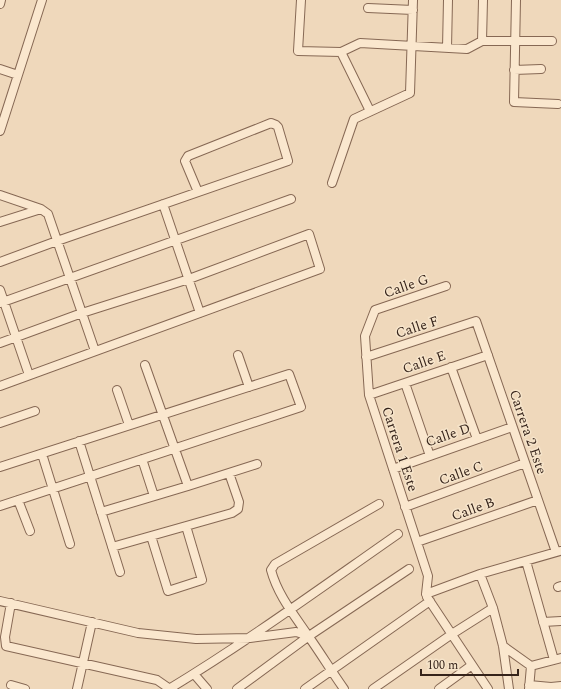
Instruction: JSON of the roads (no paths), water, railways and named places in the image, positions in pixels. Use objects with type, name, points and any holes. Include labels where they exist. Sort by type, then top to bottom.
[{"type":"street","points":[[0,4],[1,0]]},
{"type":"street","points":[[0,131],[42,0]]},
{"type":"street","points":[[301,0],[298,51],[341,52],[360,43],[466,49],[482,41],[552,41]]},
{"type":"street","points":[[332,183],[354,118],[410,93],[413,0]]},
{"type":"street","points":[[447,48],[448,0]]},
{"type":"street","points":[[482,41],[483,0]]},
{"type":"street","points":[[516,0],[514,102],[558,104]]},
{"type":"street","points":[[368,8],[413,10]]},
{"type":"street","points":[[341,52],[370,112]]},
{"type":"street","points":[[0,69],[18,75]]},
{"type":"street","points":[[514,70],[541,69]]},
{"type":"street","points":[[0,262],[288,161],[276,124],[271,123],[188,156],[186,160],[198,192]]},
{"type":"street","points":[[0,195],[41,208],[48,214],[95,351]]},
{"type":"street","points":[[2,302],[291,199]]},
{"type":"street","points":[[163,204],[200,313]]},
{"type":"street","points":[[0,222],[41,208]]},
{"type":"street","points":[[0,343],[82,312],[189,279],[309,234],[320,269],[0,386]]},
{"type":"street","name":"Calle G","points":[[374,310],[446,286]]},
{"type":"street","points":[[0,290],[2,302],[29,375]]},
{"type":"street","name":"Carrera 1 Este","points":[[374,310],[364,336],[369,395],[428,576],[428,598]]},
{"type":"street","name":"Calle F","points":[[366,357],[476,321]]},
{"type":"street","name":"Carrera 2 Este","points":[[476,321],[538,500],[558,551]]},
{"type":"street","points":[[238,355],[249,387]]},
{"type":"street","name":"Calle E","points":[[369,395],[488,355]]},
{"type":"street","points":[[145,365],[188,486]]},
{"type":"street","points":[[451,367],[477,439]]},
{"type":"street","points":[[0,467],[289,374],[301,407],[90,476],[53,490],[0,506]]},
{"type":"street","points":[[405,383],[430,456]]},
{"type":"street","points":[[117,390],[129,425]]},
{"type":"street","points":[[0,424],[35,411]]},
{"type":"street","name":"Calle D","points":[[393,468],[512,426]]},
{"type":"street","points":[[78,441],[120,572]]},
{"type":"street","points":[[42,454],[70,544]]},
{"type":"street","points":[[142,460],[154,496]]},
{"type":"street","name":"Calle C","points":[[405,507],[525,463]]},
{"type":"street","points":[[101,512],[257,464]]},
{"type":"street","points":[[112,547],[232,513],[238,509],[238,502],[229,473]]},
{"type":"street","points":[[18,500],[30,531]]},
{"type":"street","name":"Calle B","points":[[417,542],[538,500]]},
{"type":"street","points":[[344,689],[309,636],[289,610],[273,576],[272,570],[276,564],[379,504]]},
{"type":"street","points":[[151,536],[168,591],[202,580],[186,526]]},
{"type":"street","points":[[11,603],[5,637],[6,646],[157,680],[170,689],[250,638],[398,534]]},
{"type":"street","points":[[305,689],[332,671],[428,598],[480,574],[558,551]]},
{"type":"street","points":[[526,561],[544,622],[558,659],[531,666]]},
{"type":"street","points":[[237,689],[309,636],[409,569]]},
{"type":"street","points":[[480,574],[493,608],[503,646],[508,689]]},
{"type":"street","points":[[428,598],[488,689]]},
{"type":"street","points":[[0,601],[138,633],[196,639],[250,638],[296,632],[309,636]]},
{"type":"street","points":[[373,689],[452,634],[493,608]]},
{"type":"street","points":[[544,622],[561,621]]},
{"type":"street","points":[[77,689],[92,622]]},
{"type":"street","points":[[503,646],[531,666]]},
{"type":"street","points":[[439,689],[472,665]]},
{"type":"street","points":[[531,666],[529,687],[561,686]]},
{"type":"street","points":[[194,674],[207,689]]},
{"type":"street","points":[[11,685],[25,689]]}]
